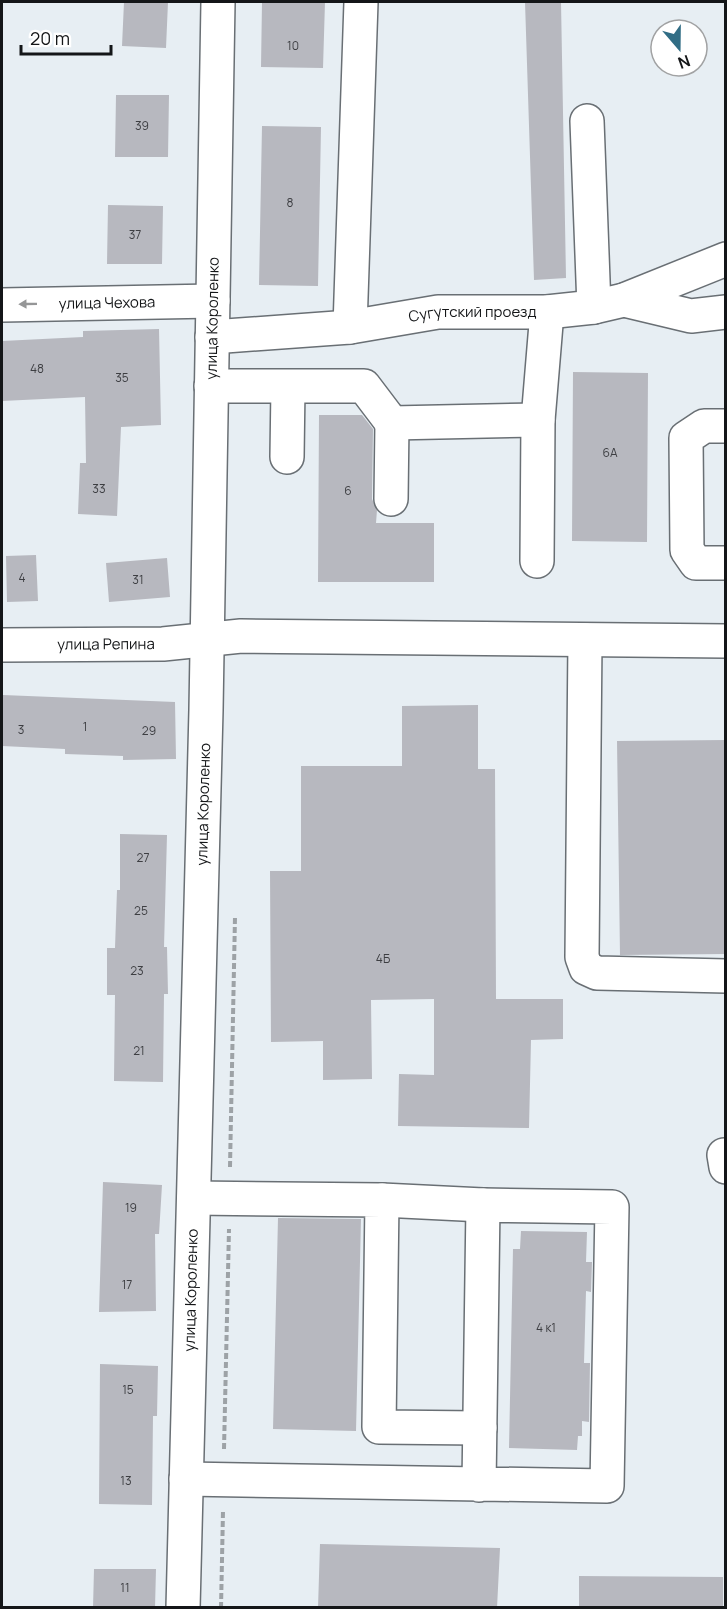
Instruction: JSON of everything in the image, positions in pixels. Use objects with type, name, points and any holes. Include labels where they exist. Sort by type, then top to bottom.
[{"type":"street","name":"улица Короленко","points":[[183,1608],[208,640],[218,2]]},
{"type":"street","points":[[350,327],[361,2]]},
{"type":"street","points":[[587,121],[609,303],[692,316],[726,312]]},
{"type":"street","name":"Сугутский проезд","points":[[212,337],[350,327],[438,312],[547,312],[609,303],[726,260]]},
{"type":"street","name":"улица Чехова","points":[[2,305],[213,301]]},
{"type":"street","points":[[537,561],[538,420],[547,312]]},
{"type":"street","points":[[212,386],[364,386],[392,423],[391,499]]},
{"type":"street","points":[[287,457],[288,387]]},
{"type":"street","points":[[392,423],[538,420]]},
{"type":"street","points":[[726,426],[704,426],[686,438],[687,550],[696,563],[726,563]]},
{"type":"street","name":"улица Репина","points":[[2,645],[163,644],[241,636],[726,641]]},
{"type":"street","points":[[585,640],[582,957],[586,968],[597,973],[726,976]]},
{"type":"street","points":[[186,1479],[607,1486],[612,1207],[483,1205],[382,1200],[194,1198]]},
{"type":"street","points":[[382,1200],[379,1427],[480,1428]]},
{"type":"street","points":[[479,1485],[483,1205]]},
{"type":"building","points":[[124,2],[168,2],[166,48],[122,46]]},
{"type":"building","points":[[262,2],[325,2],[323,68],[261,67]]},
{"type":"building","points":[[525,2],[561,2],[566,278],[534,280]]},
{"type":"building","points":[[116,95],[169,95],[168,157],[115,157]]},
{"type":"building","points":[[262,126],[321,127],[318,286],[259,285]]},
{"type":"building","points":[[108,205],[163,206],[162,264],[107,264]]},
{"type":"building","points":[[159,329],[161,425],[121,427],[117,516],[78,514],[80,463],[86,463],[85,397],[2,401],[2,341],[83,337],[83,331]]},
{"type":"building","points":[[573,372],[648,373],[647,542],[572,541]]},
{"type":"building","points":[[319,415],[362,415],[373,429],[372,499],[377,510],[376,523],[434,523],[434,582],[318,582]]},
{"type":"building","points":[[36,555],[38,601],[7,602],[6,556]]},
{"type":"building","points":[[167,558],[170,597],[109,602],[106,563]]},
{"type":"building","points":[[3,695],[175,702],[176,759],[123,760],[123,756],[65,754],[65,749],[2,746]]},
{"type":"building","points":[[478,705],[478,769],[495,769],[496,999],[563,999],[563,1039],[531,1040],[529,1128],[398,1126],[399,1074],[434,1075],[434,999],[371,1000],[372,1079],[323,1080],[323,1041],[271,1042],[270,871],[301,871],[301,766],[402,766],[402,706]]},
{"type":"building","points":[[726,740],[726,954],[620,955],[617,741]]},
{"type":"building","points":[[120,834],[167,835],[164,947],[167,947],[168,994],[164,994],[163,1082],[114,1081],[115,995],[107,995],[107,948],[115,948],[117,890],[120,890]]},
{"type":"building","points":[[103,1182],[162,1185],[159,1234],[155,1234],[156,1311],[99,1312]]},
{"type":"building","points":[[278,1218],[361,1219],[356,1431],[273,1429]]},
{"type":"building","points":[[521,1231],[587,1232],[586,1262],[592,1262],[591,1292],[586,1291],[584,1363],[590,1363],[589,1422],[582,1421],[582,1436],[578,1436],[577,1450],[509,1448],[513,1249],[520,1249]]},
{"type":"building","points":[[100,1364],[158,1366],[157,1416],[153,1416],[152,1505],[99,1504]]},
{"type":"building","points":[[320,1544],[500,1548],[497,1608],[318,1608]]},
{"type":"building","points":[[94,1569],[156,1569],[155,1608],[93,1608]]},
{"type":"building","points":[[579,1576],[723,1577],[723,1608],[579,1608]]}]
